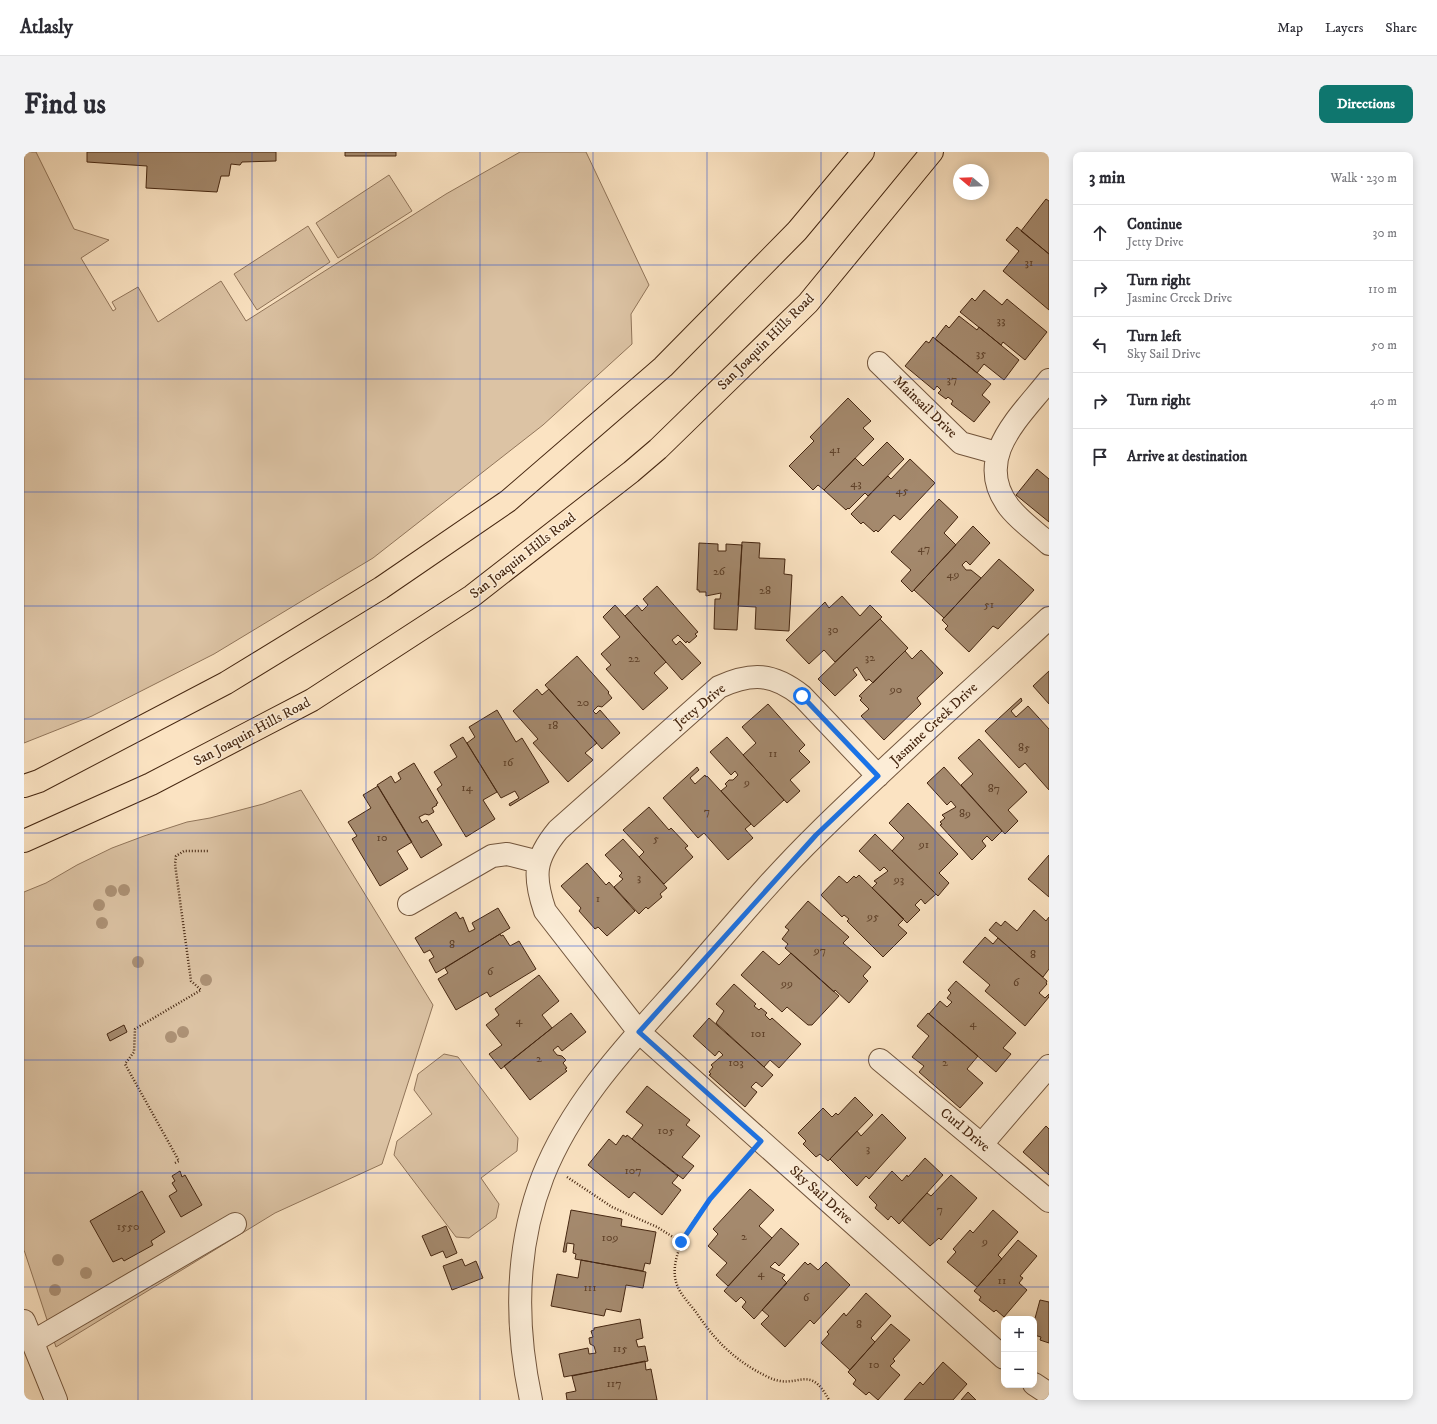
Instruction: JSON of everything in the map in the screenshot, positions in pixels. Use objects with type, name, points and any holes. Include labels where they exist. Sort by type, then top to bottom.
[{"type":"main road","points":[[24,786],[39,780],[226,683],[382,588],[508,501],[663,367],[797,231],[863,152]]},
{"type":"main road","name":"San Joaquin Hills Road","points":[[24,841],[151,784],[312,700],[472,596],[631,472],[663,443],[808,302],[932,152]]},
{"type":"street","name":"Mainsail Drive","points":[[879,363],[961,443],[997,453]]},
{"type":"street","points":[[1049,380],[1004,436],[997,453],[995,470],[999,489],[1009,506],[1049,544]]},
{"type":"street","name":"Jasmine Creek Drive","points":[[531,1400],[524,1368],[520,1330],[520,1291],[523,1252],[531,1214],[547,1169],[556,1146],[578,1108],[601,1076],[639,1032],[816,835],[1049,618]]},
{"type":"street","name":"Jetty Drive","points":[[639,1032],[545,911],[538,892],[537,878],[539,862],[547,843],[558,830],[719,687],[738,678],[755,676],[772,679],[788,686],[802,696],[878,776]]},
{"type":"street","points":[[409,904],[492,856],[507,854],[539,862]]},
{"type":"street","name":"Sky Sail Drive","points":[[639,1032],[1001,1355]]},
{"type":"street","name":"Curl Drive","points":[[880,1060],[1049,1201]]},
{"type":"street","points":[[982,1144],[1049,1066]]},
{"type":"street","points":[[32,1342],[235,1224]]},
{"type":"street","points":[[24,1321],[56,1400]]},
{"type":"street","points":[[1037,1386],[1049,1394]]},
{"type":"path","points":[[175,1163],[179,1161],[125,1064],[134,1052],[135,1028],[201,990],[192,981],[175,864],[176,856],[184,851],[208,851]]},
{"type":"path","points":[[761,1141],[710,1199],[681,1242],[675,1258],[675,1278],[681,1295],[719,1344],[737,1358],[768,1377],[783,1382],[807,1379],[815,1381],[822,1387],[829,1400]]},
{"type":"path","points":[[547,1169],[569,1178],[612,1207],[657,1227],[681,1242]]},
{"type":"shaded area","points":[[24,152],[36,152],[74,229],[109,240],[81,258],[113,311],[116,309],[112,302],[138,287],[158,322],[221,281],[246,321],[446,194],[520,152],[586,152],[649,285],[631,314],[632,344],[543,425],[373,558],[214,654],[92,716],[24,743]]},
{"type":"shaded area","points":[[389,175],[412,211],[338,258],[316,223]]},
{"type":"shaded area","points":[[308,226],[330,262],[257,310],[234,274]]},
{"type":"shaded area","points":[[301,790],[433,1005],[382,1164],[275,1213],[56,1347],[24,1250],[24,892],[46,883],[77,865],[112,848],[144,836],[187,822],[210,818],[263,804]]},
{"type":"shaded area","points":[[444,1054],[458,1057],[518,1138],[517,1151],[481,1178],[499,1204],[496,1218],[469,1238],[456,1237],[394,1155],[397,1141],[432,1114],[414,1090],[418,1074]]},
{"type":"building","points":[[87,152],[276,152],[276,161],[242,162],[240,165],[231,164],[229,176],[221,176],[217,192],[146,188],[147,166],[87,162]]},
{"type":"building","points":[[345,152],[396,152],[396,156],[345,156]]},
{"type":"building","points":[[1046,199],[1049,201],[1049,254],[1021,231]]},
{"type":"building","points":[[1017,227],[1049,254],[1049,310],[1003,271],[1019,251],[1006,240]]},
{"type":"building","points":[[984,290],[1002,305],[1007,299],[1047,332],[1025,360],[1003,342],[1001,345],[960,312],[972,298],[975,301]]},
{"type":"building","points":[[959,316],[977,330],[979,327],[1019,360],[1004,380],[984,364],[977,373],[935,339],[946,325],[949,328]]},
{"type":"building","points":[[933,337],[991,384],[982,395],[990,402],[974,422],[951,404],[953,401],[948,397],[946,399],[938,393],[941,390],[937,386],[934,390],[905,366],[926,341],[929,343]]},
{"type":"building","points":[[848,398],[871,421],[863,428],[874,439],[824,490],[818,485],[813,490],[789,466],[814,441],[810,437]]},
{"type":"building","points":[[887,442],[904,459],[868,496],[865,493],[849,509],[848,508],[846,510],[824,490],[855,458],[863,466]]},
{"type":"building","points":[[910,459],[935,483],[900,520],[894,515],[878,532],[876,530],[874,532],[863,522],[861,524],[851,514],[888,476],[891,479]]},
{"type":"building","points":[[1037,469],[1049,479],[1049,522],[1016,495]]},
{"type":"building","points":[[939,499],[958,517],[944,533],[956,545],[912,592],[901,581],[911,570],[891,552]]},
{"type":"building","points":[[973,526],[990,543],[970,565],[966,561],[962,565],[966,570],[971,570],[981,578],[944,618],[914,590]]},
{"type":"building","points":[[742,542],[760,543],[759,558],[785,559],[784,574],[792,575],[789,631],[755,629],[756,607],[738,606]]},
{"type":"building","points":[[699,543],[718,544],[718,551],[726,551],[726,544],[742,545],[737,630],[714,629],[715,599],[720,599],[721,593],[706,596],[706,592],[699,592],[699,590],[697,590]]},
{"type":"building","points":[[999,559],[1034,590],[998,629],[993,626],[969,652],[945,629],[948,626],[942,620]]},
{"type":"building","points":[[657,586],[698,632],[695,634],[697,636],[689,643],[687,641],[686,643],[678,635],[672,640],[676,645],[680,641],[701,663],[682,680],[625,616],[637,605],[642,611],[648,605],[643,599]]},
{"type":"building","points":[[842,596],[860,616],[870,605],[882,617],[835,662],[824,650],[809,664],[786,640],[825,602],[829,608]]},
{"type":"building","points":[[615,605],[666,662],[654,673],[668,688],[643,710],[606,669],[611,665],[601,654],[620,637],[603,617]]},
{"type":"building","points":[[880,619],[908,648],[873,683],[869,679],[866,681],[857,667],[853,670],[857,675],[835,696],[818,679]]},
{"type":"building","points":[[921,650],[943,673],[917,698],[921,704],[884,740],[861,716],[869,709],[860,700],[862,698],[859,696],[905,651],[912,659]]},
{"type":"building","points":[[577,656],[609,692],[608,693],[612,698],[602,707],[598,706],[593,711],[596,714],[600,710],[620,733],[602,749],[545,685]]},
{"type":"building","points":[[1049,671],[1049,704],[1033,686]]},
{"type":"building","points":[[537,689],[542,695],[549,689],[597,743],[585,753],[593,760],[568,782],[533,743],[538,739],[513,711]]},
{"type":"building","points":[[1021,698],[1022,701],[1011,711],[1016,717],[1028,706],[1049,729],[1049,790],[1025,763],[1019,768],[985,731]]},
{"type":"building","points":[[768,704],[805,745],[799,751],[810,762],[790,780],[800,791],[787,803],[743,755],[756,743],[742,727]]},
{"type":"building","points":[[497,710],[516,742],[522,738],[549,782],[510,806],[509,804],[519,798],[515,791],[501,798],[467,743],[475,737],[469,727]]},
{"type":"building","points":[[463,737],[497,792],[483,800],[495,819],[466,837],[437,789],[442,785],[434,772],[457,757],[450,745]]},
{"type":"building","points":[[727,737],[784,800],[754,827],[721,791],[727,786],[725,784],[729,780],[733,780],[738,775],[735,771],[731,775],[710,752]]},
{"type":"building","points":[[979,739],[1027,792],[1008,810],[1018,821],[1005,834],[961,785],[973,774],[958,758]]},
{"type":"building","points":[[414,763],[438,803],[432,808],[434,812],[429,815],[425,814],[419,817],[422,823],[427,820],[442,845],[421,858],[377,785],[391,776],[395,783],[401,779],[398,773]]},
{"type":"building","points":[[697,767],[699,770],[690,778],[695,784],[705,775],[706,777],[707,776],[751,824],[745,829],[753,838],[728,860],[704,833],[698,838],[663,798]]},
{"type":"building","points":[[944,767],[1002,831],[992,841],[987,836],[982,841],[986,846],[972,860],[940,825],[942,824],[940,822],[945,818],[942,815],[956,807],[951,801],[947,805],[927,783]]},
{"type":"building","points":[[378,786],[412,842],[397,851],[408,869],[380,886],[352,839],[357,836],[348,822],[371,808],[363,795]]},
{"type":"building","points":[[908,803],[958,854],[939,873],[949,883],[938,896],[892,851],[904,838],[889,823]]},
{"type":"building","points":[[649,807],[669,830],[671,828],[688,846],[685,848],[693,857],[664,884],[639,857],[644,852],[623,830]]},
{"type":"building","points":[[875,834],[936,894],[925,904],[921,899],[915,905],[920,910],[907,923],[872,888],[877,883],[874,881],[888,871],[884,867],[880,871],[859,851]]},
{"type":"building","points":[[623,839],[667,888],[660,894],[662,897],[648,909],[646,907],[639,914],[614,887],[623,879],[619,876],[622,873],[605,855]]},
{"type":"building","points":[[1049,855],[1049,897],[1028,879]]},
{"type":"building","points":[[587,863],[606,885],[609,882],[635,911],[607,936],[598,927],[595,929],[579,911],[581,908],[561,886]]},
{"type":"building","points":[[859,875],[904,919],[898,925],[907,933],[883,957],[847,921],[849,919],[844,915],[842,917],[821,895],[839,876],[847,883],[854,876],[856,878]]},
{"type":"building","points":[[808,901],[849,937],[843,943],[871,967],[863,976],[868,981],[849,1003],[835,990],[834,992],[785,948],[788,944],[782,939],[789,930],[785,927]]},
{"type":"building","points":[[498,908],[510,928],[436,973],[429,960],[434,957],[430,950],[424,953],[415,938],[456,912],[460,919],[463,917],[469,932],[475,929],[472,923]]},
{"type":"building","points":[[1034,910],[1046,921],[1049,917],[1049,969],[1043,977],[989,930],[996,922],[1001,926],[1005,921],[1017,931]]},
{"type":"building","points":[[500,934],[501,936],[503,935],[510,946],[519,941],[536,969],[490,997],[487,992],[456,1010],[438,979],[448,973],[445,968]]},
{"type":"building","points":[[985,937],[993,944],[998,938],[1047,981],[1047,984],[1039,993],[1045,998],[1049,994],[1049,997],[1025,1026],[985,991],[990,985],[963,962]]},
{"type":"building","points":[[763,951],[779,965],[791,953],[839,996],[812,1025],[808,1025],[787,1007],[782,1012],[741,975]]},
{"type":"building","points":[[539,975],[559,1001],[542,1015],[552,1028],[501,1069],[489,1054],[502,1045],[486,1025],[499,1015],[495,1009]]},
{"type":"building","points":[[956,981],[1016,1033],[1003,1048],[1011,1054],[996,1072],[929,1014],[940,1001],[947,1007],[952,1002],[947,998],[951,993],[948,990]]},
{"type":"building","points":[[734,984],[756,1004],[754,1006],[759,1010],[761,1008],[767,1013],[765,1015],[770,1020],[772,1018],[801,1044],[779,1068],[770,1060],[764,1067],[716,1023],[724,1011],[716,1004]]},
{"type":"building","points":[[571,1013],[586,1032],[562,1051],[558,1046],[553,1050],[557,1055],[562,1056],[566,1060],[563,1063],[567,1068],[565,1069],[567,1071],[530,1100],[504,1066]]},
{"type":"building","points":[[928,1013],[978,1056],[967,1069],[983,1083],[960,1108],[919,1072],[924,1066],[912,1057],[929,1036],[917,1026]]},
{"type":"building","points":[[709,1018],[773,1075],[762,1087],[756,1082],[751,1087],[757,1092],[745,1107],[709,1075],[711,1074],[709,1072],[713,1067],[711,1065],[723,1055],[719,1051],[715,1056],[693,1036]]},
{"type":"building","points":[[124,1025],[127,1032],[110,1041],[107,1034]]},
{"type":"building","points":[[647,1086],[690,1120],[686,1125],[700,1136],[682,1157],[694,1166],[683,1179],[632,1139],[643,1125],[626,1112]]},
{"type":"building","points":[[855,1097],[873,1115],[828,1161],[820,1154],[816,1157],[803,1144],[806,1141],[798,1133],[823,1108],[832,1117],[836,1113],[838,1115]]},
{"type":"building","points":[[882,1114],[906,1138],[869,1179],[866,1176],[857,1186],[830,1159],[857,1131],[861,1136]]},
{"type":"building","points":[[1046,1126],[1049,1129],[1049,1175],[1023,1152]]},
{"type":"building","points":[[623,1135],[626,1137],[627,1135],[678,1176],[672,1183],[681,1190],[662,1215],[634,1192],[629,1198],[588,1165],[609,1139],[616,1145]]},
{"type":"building","points":[[925,1158],[943,1175],[899,1224],[891,1216],[888,1220],[875,1208],[877,1205],[869,1197],[892,1171],[902,1181],[907,1175],[908,1177]]},
{"type":"building","points":[[180,1171],[182,1177],[185,1175],[202,1205],[181,1217],[169,1196],[177,1191],[172,1183],[175,1181],[172,1176]]},
{"type":"building","points":[[951,1175],[977,1198],[941,1240],[939,1238],[930,1246],[902,1220],[927,1193],[931,1196]]},
{"type":"building","points":[[750,1189],[774,1210],[759,1226],[772,1238],[728,1286],[716,1275],[727,1263],[708,1246],[718,1234],[713,1229]]},
{"type":"building","points":[[142,1191],[165,1232],[151,1241],[153,1245],[124,1261],[122,1258],[113,1262],[90,1221]]},
{"type":"building","points":[[571,1210],[622,1219],[621,1226],[656,1232],[650,1264],[645,1263],[643,1271],[575,1259],[576,1254],[573,1253],[574,1244],[567,1243],[566,1252],[563,1252]]},
{"type":"building","points":[[993,1210],[1018,1232],[998,1255],[1002,1259],[977,1287],[947,1262],[956,1252],[953,1249],[970,1230],[973,1233]]},
{"type":"building","points":[[446,1226],[457,1253],[446,1258],[443,1251],[431,1256],[422,1236]]},
{"type":"building","points":[[781,1228],[799,1244],[779,1266],[775,1262],[770,1267],[785,1275],[782,1278],[787,1283],[754,1319],[742,1307],[746,1302],[741,1297],[736,1302],[724,1291]]},
{"type":"building","points":[[1018,1240],[1037,1256],[1020,1276],[1023,1278],[1019,1283],[1027,1290],[1005,1316],[996,1310],[994,1312],[979,1300],[981,1297],[974,1291]]},
{"type":"building","points":[[462,1259],[465,1266],[476,1261],[483,1278],[452,1290],[443,1266]]},
{"type":"building","points":[[581,1260],[646,1272],[643,1288],[626,1285],[621,1312],[606,1309],[604,1316],[551,1306],[557,1274],[578,1278]]},
{"type":"building","points":[[805,1262],[808,1265],[810,1263],[818,1270],[826,1262],[850,1285],[814,1324],[810,1320],[785,1347],[761,1324],[769,1316],[762,1310]]},
{"type":"building","points":[[866,1293],[891,1316],[871,1338],[875,1342],[850,1370],[821,1343],[829,1334],[827,1332],[844,1313],[846,1316]]},
{"type":"building","points":[[1040,1300],[1049,1302],[1049,1343],[1040,1340],[1041,1337],[1037,1336],[1037,1316],[1036,1316]]},
{"type":"building","points":[[640,1319],[643,1338],[636,1340],[638,1347],[645,1346],[648,1361],[564,1377],[559,1354],[588,1348],[589,1354],[596,1353],[594,1346],[590,1344],[589,1338],[593,1337],[591,1331],[594,1330],[594,1328]]},
{"type":"building","points":[[891,1324],[910,1340],[893,1359],[895,1361],[890,1366],[900,1375],[878,1400],[869,1392],[866,1395],[853,1384],[856,1380],[848,1372]]},
{"type":"building","points":[[645,1361],[646,1370],[651,1369],[657,1400],[567,1400],[566,1393],[576,1391],[572,1376]]},
{"type":"building","points":[[943,1362],[967,1384],[953,1400],[904,1400],[920,1382],[923,1385]]},
{"type":"building","points":[[968,1392],[976,1400],[961,1400]]},
{"type":"route","points":[[681,1242],[710,1199],[761,1141],[639,1032],[816,835],[878,776],[802,696]]}]
